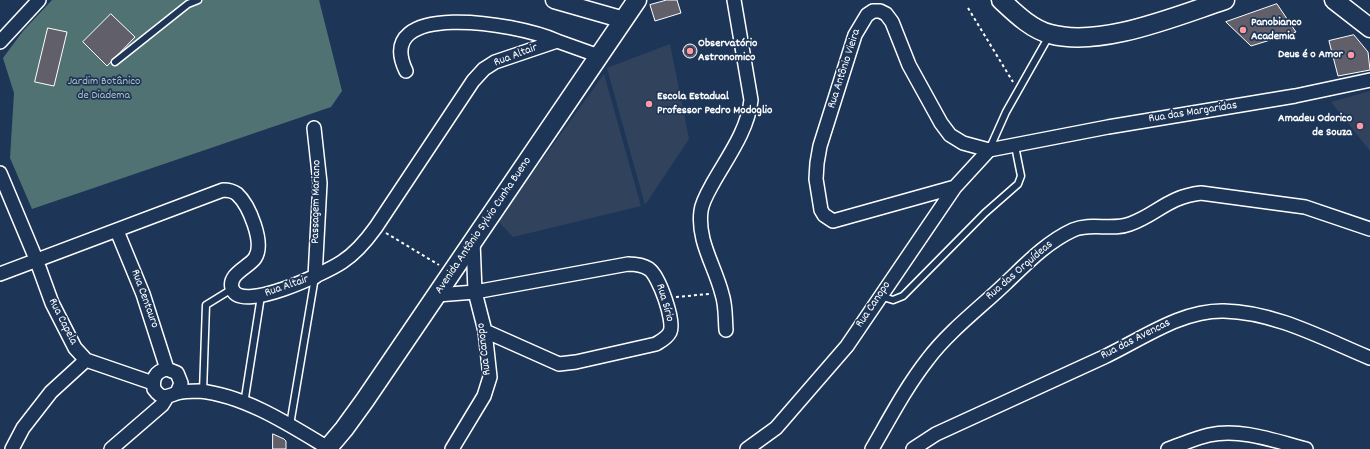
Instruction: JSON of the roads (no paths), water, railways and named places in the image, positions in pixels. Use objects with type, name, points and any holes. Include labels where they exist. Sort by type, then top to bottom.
[{"type":"main road","name":"Avenida Antônio Sylvio Cunha Bueno","points":[[327,448],[344,429],[437,295],[450,272],[473,241],[637,0]]},
{"type":"main road","points":[[1001,0],[1033,27],[1050,34],[1069,37],[1094,37],[1142,27],[1225,0]]},
{"type":"main road","points":[[1334,0],[1365,24]]},
{"type":"main road","points":[[1359,0],[1365,24]]},
{"type":"street","points":[[0,42],[39,0]]},
{"type":"street","points":[[554,0],[624,20]]},
{"type":"street","points":[[726,330],[722,294],[703,241],[700,226],[701,210],[706,196],[745,125],[750,112],[751,100],[734,0]]},
{"type":"street","points":[[454,10],[510,22],[599,56]]},
{"type":"street","name":"Rua Antônio Vieira","points":[[955,187],[833,221],[824,216],[821,210],[816,179],[820,146],[855,35],[861,23],[874,11],[880,11],[886,14],[892,22],[909,65],[941,123],[950,135],[962,143],[989,150]]},
{"type":"street","points":[[406,71],[400,44],[406,25],[413,17]]},
{"type":"street","name":"Rua Altair","points":[[232,289],[236,294],[243,298],[261,296],[315,277],[342,263],[359,249],[376,228],[473,81],[484,69],[495,62],[557,40]]},
{"type":"street","name":"Rua das Margaridas","points":[[989,150],[1108,127],[1295,96],[1370,80]]},
{"type":"street","name":"Passagem Mariano","points":[[314,128],[320,183],[315,277]]},
{"type":"street","name":"Rua Canopo","points":[[747,449],[776,428],[847,346],[955,187],[989,150]]},
{"type":"street","name":"Rua Capela","points":[[0,173],[36,259],[52,303],[75,348],[86,360]]},
{"type":"street","points":[[0,274],[36,259],[117,231],[223,190],[230,190],[246,205],[260,241],[255,259],[238,272],[231,283],[232,289]]},
{"type":"street","name":"Rua das Orquídeas","points":[[872,449],[906,390],[928,358],[1037,254],[1060,237],[1075,230],[1090,226],[1127,225],[1142,220],[1162,205],[1174,199],[1186,194],[1201,192],[1305,208],[1370,229]]},
{"type":"street","name":"Rua Centauro","points":[[117,231],[143,294],[167,369]]},
{"type":"street","name":"Rua Canopo","points":[[452,449],[484,396],[490,377],[485,331],[475,292],[473,241]]},
{"type":"street","name":"Rua Sírio","points":[[437,295],[475,292],[628,264],[639,265],[649,269],[656,276],[672,322],[670,332],[664,339],[656,344],[576,362],[559,364],[485,331]]},
{"type":"street","name":"Rua das Avencas","points":[[914,449],[936,434],[1105,356],[1176,320],[1200,314],[1223,311],[1254,314],[1325,339],[1370,358]]},
{"type":"street","points":[[12,449],[24,428],[51,392],[86,360],[153,383]]},
{"type":"street","points":[[201,392],[180,378],[177,373],[167,369],[157,373],[153,383],[157,393],[172,395],[201,392],[233,399],[290,425],[327,448]]},
{"type":"street","points":[[111,449],[117,442],[172,395],[181,383],[180,378]]},
{"type":"street","points":[[1168,449],[1210,435],[1232,434],[1251,435],[1306,449]]},
{"type":"lane","points":[[115,62],[188,4],[198,0]]},
{"type":"lane","points":[[989,150],[1018,90],[1050,34]]},
{"type":"lane","points":[[880,296],[893,300],[903,296],[985,213],[1018,184],[1021,176],[1015,146]]},
{"type":"lane","points":[[290,425],[315,277]]},
{"type":"lane","points":[[201,392],[206,305],[232,289]]},
{"type":"lane","points":[[244,404],[261,296]]},
{"type":"place","name":"Panobianco Academia","points":[[1243,30]]},
{"type":"place","name":"Observatório Astronomico","points":[[690,51]]},
{"type":"place","name":"Deus é o Amor","points":[[1351,55]]},
{"type":"place","name":"Escola Estadual Professor Pedro Modoglio","points":[[649,104]]},
{"type":"place","name":"Amadeu Odorico de Souza","points":[[1360,126]]},
{"type":"park label","name":"Jardim Botânico de Diadema","points":[[104,89]]}]
